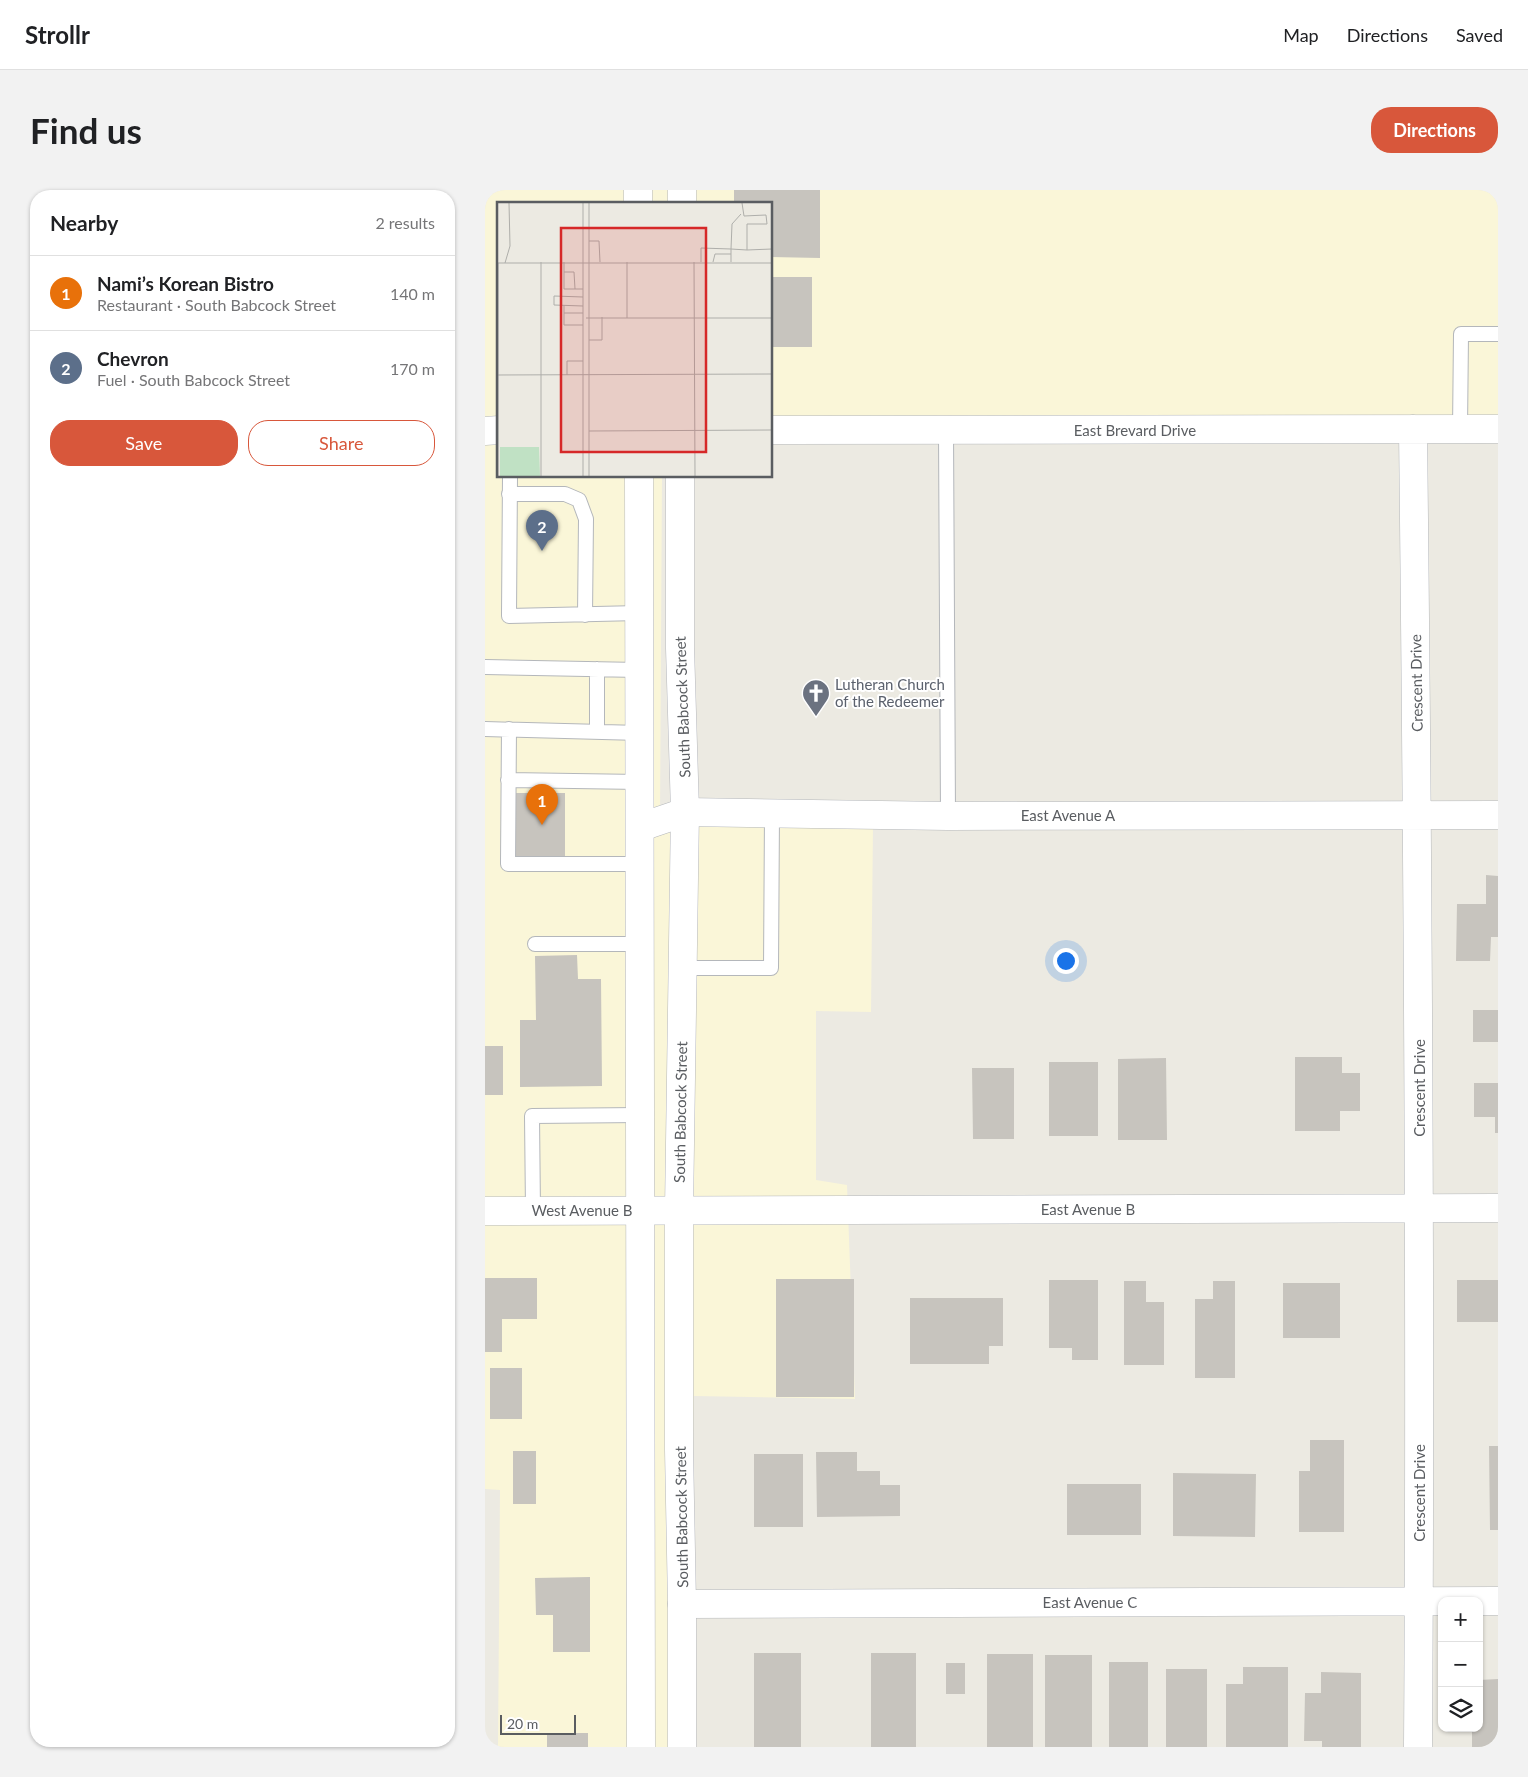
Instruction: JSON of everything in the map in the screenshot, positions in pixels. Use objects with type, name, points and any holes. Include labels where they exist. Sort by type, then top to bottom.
[{"type":"street","name":"Crescent Drive","points":[[1413,429],[1418,814],[1418,1747]]},
{"type":"street","name":"East Brevard Drive","points":[[773,430],[1498,429]]},
{"type":"street","points":[[639,478],[641,1747]]},
{"type":"street","name":"South Babcock Street","points":[[680,478],[680,648],[685,812],[679,1210],[682,1747]]},
{"type":"street","name":"East Avenue A","points":[[641,827],[685,812],[948,816],[1498,814]]},
{"type":"street","name":"East Avenue B","points":[[679,1210],[1498,1208]]},
{"type":"street","name":"West Avenue B","points":[[485,1211],[679,1210]]},
{"type":"street","name":"East Avenue C","points":[[682,1604],[1498,1600]]},
{"type":"lane","points":[[1460,430],[1461,334],[1498,334]]},
{"type":"lane","points":[[946,430],[948,816]]},
{"type":"lane","points":[[510,478],[509,616],[639,613]]},
{"type":"lane","points":[[509,494],[565,494],[579,500],[586,520],[585,615]]},
{"type":"lane","points":[[485,667],[639,670]]},
{"type":"lane","points":[[597,669],[597,732]]},
{"type":"lane","points":[[485,728],[640,734]]},
{"type":"lane","points":[[509,729],[507,864],[641,864]]},
{"type":"lane","points":[[508,780],[640,782]]},
{"type":"lane","points":[[683,968],[771,968],[772,813]]},
{"type":"lane","points":[[535,944],[641,944]]},
{"type":"lane","points":[[533,1211],[532,1116],[640,1115]]},
{"type":"shaded area","points":[[485,190],[1498,190],[1498,430],[773,431],[773,202],[497,202],[497,478],[662,478],[660,816],[873,826],[871,1012],[816,1011],[816,1180],[847,1185],[855,1399],[694,1396],[688,1747],[498,1747],[500,1490],[485,1489]]},
{"type":"building","points":[[734,190],[820,190],[820,258],[773,257],[773,202],[734,202]]},
{"type":"building","points":[[773,277],[812,277],[812,347],[773,347]]},
{"type":"building","points":[[516,793],[565,793],[565,856],[516,856]]},
{"type":"building","points":[[1486,875],[1498,876],[1498,937],[1491,937],[1490,961],[1456,961],[1457,904],[1486,904]]},
{"type":"building","points":[[577,955],[578,979],[601,979],[602,1086],[520,1087],[520,1020],[536,1020],[535,956]]},
{"type":"building","points":[[1473,1010],[1498,1010],[1498,1042],[1473,1042]]},
{"type":"building","points":[[485,1046],[503,1046],[503,1095],[485,1095]]},
{"type":"building","points":[[1295,1057],[1342,1057],[1342,1073],[1360,1073],[1360,1111],[1340,1111],[1340,1131],[1295,1131]]},
{"type":"building","points":[[1166,1058],[1167,1140],[1118,1140],[1118,1059]]},
{"type":"building","points":[[1049,1062],[1098,1062],[1098,1136],[1049,1136]]},
{"type":"building","points":[[972,1068],[1014,1068],[1014,1139],[973,1139]]},
{"type":"building","points":[[1474,1083],[1498,1083],[1498,1133],[1495,1133],[1495,1117],[1474,1117]]},
{"type":"building","points":[[485,1278],[537,1278],[537,1319],[502,1319],[502,1352],[485,1352]]},
{"type":"building","points":[[776,1279],[854,1279],[854,1397],[776,1397]]},
{"type":"building","points":[[1049,1280],[1098,1280],[1098,1360],[1072,1360],[1072,1348],[1049,1348]]},
{"type":"building","points":[[1457,1280],[1498,1280],[1498,1322],[1457,1322]]},
{"type":"building","points":[[1124,1281],[1146,1281],[1146,1302],[1164,1302],[1164,1365],[1124,1365]]},
{"type":"building","points":[[1213,1281],[1235,1281],[1235,1378],[1195,1378],[1195,1299],[1213,1299]]},
{"type":"building","points":[[1283,1283],[1340,1283],[1340,1338],[1283,1338]]},
{"type":"building","points":[[910,1298],[1003,1298],[1003,1346],[989,1346],[989,1364],[910,1364]]},
{"type":"building","points":[[490,1368],[522,1368],[522,1419],[490,1419]]},
{"type":"building","points":[[1310,1440],[1344,1440],[1344,1532],[1299,1532],[1299,1471],[1310,1471]]},
{"type":"building","points":[[1489,1446],[1498,1446],[1498,1530],[1490,1530]]},
{"type":"building","points":[[513,1451],[536,1451],[536,1504],[513,1504]]},
{"type":"building","points":[[816,1452],[857,1452],[857,1471],[880,1471],[880,1485],[900,1485],[900,1516],[817,1517]]},
{"type":"building","points":[[754,1454],[803,1454],[803,1527],[754,1527]]},
{"type":"building","points":[[1173,1473],[1256,1474],[1255,1537],[1173,1536]]},
{"type":"building","points":[[1067,1484],[1141,1484],[1141,1535],[1067,1535]]},
{"type":"building","points":[[590,1577],[590,1652],[553,1652],[553,1615],[536,1615],[535,1578]]},
{"type":"building","points":[[754,1653],[801,1653],[801,1747],[754,1747]]},
{"type":"building","points":[[871,1653],[916,1653],[916,1747],[871,1747]]},
{"type":"building","points":[[987,1654],[1033,1654],[1033,1747],[987,1747]]},
{"type":"building","points":[[1045,1655],[1092,1655],[1092,1747],[1045,1747]]},
{"type":"building","points":[[1109,1662],[1148,1662],[1148,1747],[1109,1747]]},
{"type":"building","points":[[946,1663],[965,1663],[965,1694],[946,1694]]},
{"type":"building","points":[[1243,1667],[1288,1667],[1288,1747],[1226,1747],[1226,1684],[1243,1684]]},
{"type":"building","points":[[1166,1669],[1207,1669],[1207,1747],[1166,1747]]},
{"type":"building","points":[[1321,1672],[1361,1673],[1361,1747],[1322,1747],[1322,1741],[1304,1741],[1305,1693],[1321,1693]]},
{"type":"building","points":[[1498,1679],[1498,1747],[1472,1747],[1472,1732],[1483,1732],[1483,1680]]},
{"type":"building","points":[[547,1733],[588,1733],[588,1747],[547,1747]]},
{"type":"place","name":"Chevron","points":[[542,551]]},
{"type":"place","name":"Lutheran Church of the Redeemer","points":[[816,717]]},
{"type":"place","name":"Nami’s Korean Bistro","points":[[542,825]]}]
